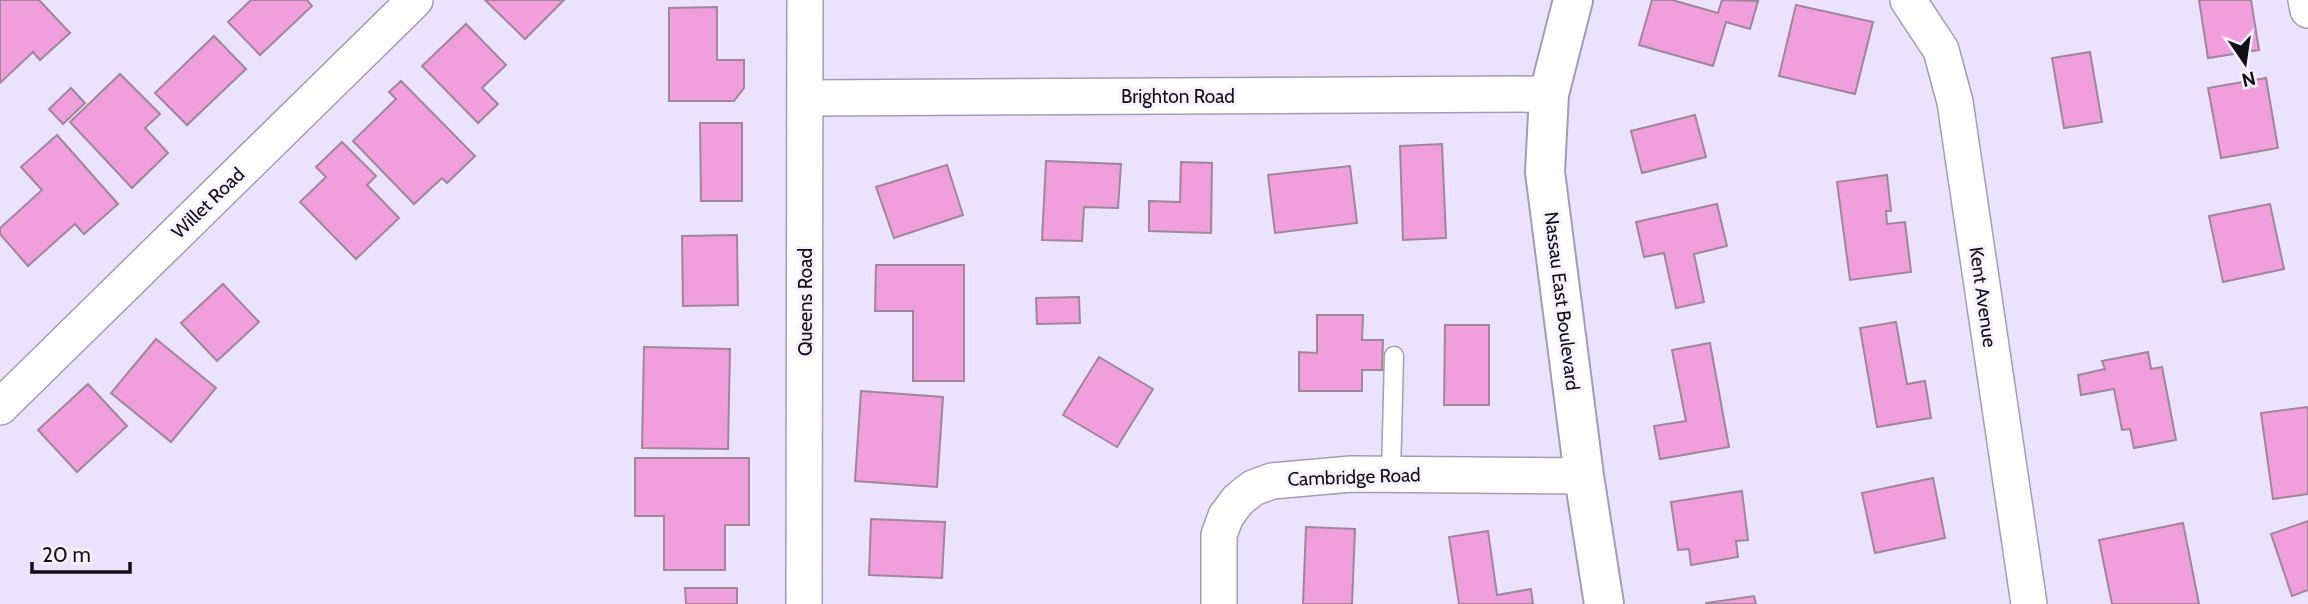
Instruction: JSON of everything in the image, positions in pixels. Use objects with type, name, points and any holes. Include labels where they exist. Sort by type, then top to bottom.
[{"type":"street","name":"Willet Road","points":[[0,407],[415,0]]},
{"type":"street","name":"Queens Road","points":[[804,604],[805,0]]},
{"type":"street","name":"Nassau East Boulevard","points":[[1573,0],[1549,94],[1545,172],[1584,476],[1604,604]]},
{"type":"street","name":"Kent Avenue","points":[[1908,0],[1941,50],[1955,102],[2029,604]]},
{"type":"street","points":[[2306,0],[2308,10]]},
{"type":"street","name":"Brighton Road","points":[[806,98],[1549,94]]},
{"type":"street","name":"Cambridge Road","points":[[1219,604],[1219,535],[1226,516],[1238,500],[1253,488],[1272,481],[1350,474],[1584,476]]},
{"type":"lane","points":[[1391,474],[1394,356]]},
{"type":"building","points":[[0,0],[39,0],[70,33],[40,60],[33,52],[0,83]]},
{"type":"building","points":[[251,0],[307,0],[312,6],[260,55],[228,22]]},
{"type":"building","points":[[485,0],[564,0],[525,39]]},
{"type":"building","points":[[1652,0],[1672,0],[1718,13],[1722,0],[1758,1],[1750,29],[1726,22],[1713,66],[1639,45]]},
{"type":"building","points":[[2199,0],[2251,0],[2259,50],[2208,58]]},
{"type":"building","points":[[1796,5],[1873,22],[1855,94],[1779,76]]},
{"type":"building","points":[[717,7],[717,60],[744,60],[744,88],[734,101],[669,101],[669,8]]},
{"type":"building","points":[[466,24],[506,65],[482,88],[498,104],[478,123],[422,66]]},
{"type":"building","points":[[214,36],[246,69],[187,125],[155,93]]},
{"type":"building","points":[[2090,52],[2102,122],[2064,128],[2052,58]]},
{"type":"building","points":[[120,74],[160,114],[145,128],[168,153],[132,188],[70,122]]},
{"type":"building","points":[[2266,78],[2278,148],[2221,158],[2208,88]]},
{"type":"building","points":[[401,81],[475,156],[447,183],[442,178],[414,204],[353,141],[396,99],[389,92]]},
{"type":"building","points":[[71,88],[85,103],[63,124],[49,109]]},
{"type":"building","points":[[1695,115],[1706,157],[1642,173],[1631,131]]},
{"type":"building","points":[[700,123],[742,123],[742,201],[701,201]]},
{"type":"building","points":[[57,135],[118,204],[84,234],[75,224],[28,266],[0,234],[0,228],[42,190],[21,167]]},
{"type":"building","points":[[342,142],[376,176],[367,185],[399,218],[356,259],[300,202],[326,177],[316,167]]},
{"type":"building","points":[[1442,144],[1446,238],[1403,240],[1400,146]]},
{"type":"building","points":[[1046,161],[1121,164],[1118,208],[1084,207],[1082,241],[1042,240]]},
{"type":"building","points":[[1181,162],[1212,163],[1211,233],[1149,231],[1149,201],[1180,202]]},
{"type":"building","points":[[947,165],[963,215],[894,238],[876,187]]},
{"type":"building","points":[[1350,166],[1357,223],[1275,233],[1268,175]]},
{"type":"building","points":[[1887,175],[1891,211],[1886,211],[1887,224],[1905,222],[1911,272],[1850,280],[1837,182]]},
{"type":"building","points":[[1717,204],[1727,246],[1694,254],[1704,302],[1676,308],[1664,253],[1644,257],[1636,222]]},
{"type":"building","points":[[2270,204],[2284,269],[2223,282],[2209,216]]},
{"type":"building","points":[[737,235],[738,305],[683,306],[682,236]]},
{"type":"building","points":[[876,265],[964,265],[964,381],[913,381],[913,311],[875,311]]},
{"type":"building","points":[[223,284],[259,322],[217,361],[181,323]]},
{"type":"building","points":[[1079,297],[1080,323],[1037,324],[1036,298]]},
{"type":"building","points":[[1317,315],[1363,315],[1362,340],[1383,340],[1382,370],[1362,370],[1362,391],[1299,391],[1299,352],[1317,353]]},
{"type":"building","points":[[1896,322],[1907,384],[1925,381],[1931,418],[1877,427],[1860,328]]},
{"type":"building","points":[[1445,325],[1489,325],[1489,405],[1444,405]]},
{"type":"building","points":[[156,339],[216,388],[171,442],[111,393]]},
{"type":"building","points":[[1710,343],[1729,447],[1660,459],[1654,426],[1686,421],[1672,350]]},
{"type":"building","points":[[644,347],[730,349],[728,449],[642,448]]},
{"type":"building","points":[[2148,352],[2151,369],[2162,367],[2176,440],[2134,448],[2130,429],[2122,430],[2114,389],[2081,395],[2078,375],[2105,369],[2102,361]]},
{"type":"building","points":[[1099,357],[1153,389],[1117,447],[1063,415]]},
{"type":"building","points":[[88,384],[127,426],[77,472],[38,430]]},
{"type":"building","points":[[861,391],[943,397],[937,487],[855,481]]},
{"type":"building","points":[[2308,407],[2308,494],[2273,499],[2261,413]]},
{"type":"building","points":[[635,458],[749,458],[749,525],[725,525],[725,570],[664,570],[664,516],[635,516]]},
{"type":"building","points":[[1933,478],[1945,538],[1875,553],[1862,493]]},
{"type":"building","points":[[1742,491],[1748,540],[1736,541],[1738,557],[1691,565],[1689,549],[1678,550],[1671,502]]},
{"type":"building","points":[[871,519],[945,522],[942,578],[869,575]]},
{"type":"building","points":[[2308,521],[2308,590],[2292,596],[2271,534]]},
{"type":"building","points":[[2183,523],[2199,604],[2112,604],[2099,540]]},
{"type":"building","points":[[1306,527],[1355,529],[1352,604],[1303,604]]},
{"type":"building","points":[[1488,531],[1497,595],[1531,589],[1533,604],[1459,604],[1449,537]]},
{"type":"building","points":[[685,588],[737,588],[737,604],[686,604]]},
{"type":"building","points":[[1754,596],[1756,604],[1706,604],[1706,603]]}]
